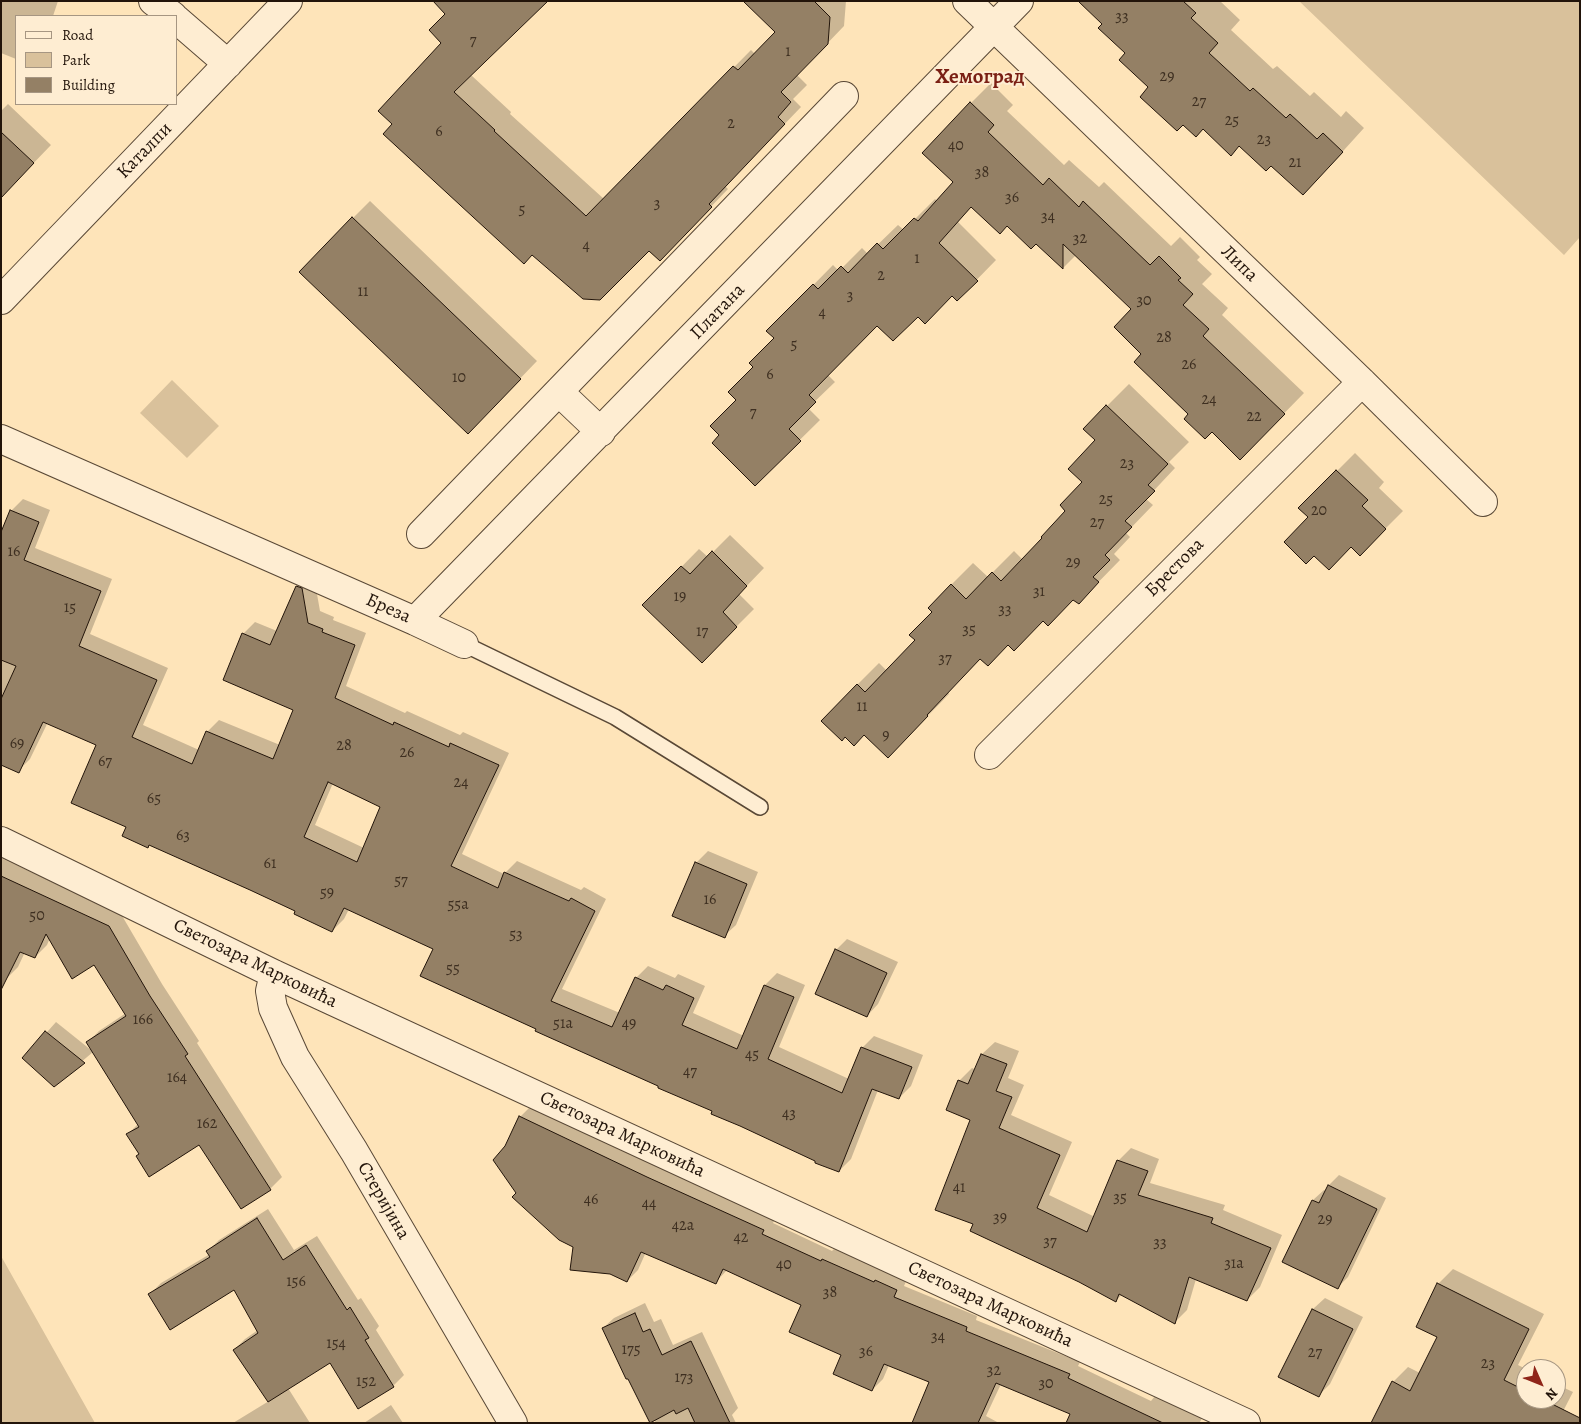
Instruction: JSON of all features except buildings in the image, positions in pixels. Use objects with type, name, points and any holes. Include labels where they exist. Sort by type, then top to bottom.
[{"type":"street","points":[[153,1],[172,15]]},
{"type":"street","name":"Каталпи","points":[[1,300],[288,1]]},
{"type":"street","name":"Липа","points":[[967,1],[1362,382],[1483,502]]},
{"type":"street","name":"Платана","points":[[416,621],[1019,1]]},
{"type":"street","points":[[178,21],[228,64]]},
{"type":"street","points":[[421,534],[844,96]]},
{"type":"street","name":"Брестова","points":[[989,755],[1362,382]]},
{"type":"street","points":[[559,392],[601,432]]},
{"type":"street","name":"Бреза","points":[[1,439],[416,621],[464,644]]},
{"type":"street","name":"Светозара Марковића","points":[[1,840],[274,974],[1246,1423]]},
{"type":"street","name":"Стеријина","points":[[274,974],[270,991],[274,1008],[295,1057],[354,1151],[512,1423]]},
{"type":"lane","name":"Бреза","points":[[464,644],[615,717],[760,807]]},
{"type":"green space","points":[[1299,1],[1580,1],[1580,237],[1564,255]]},
{"type":"green space","points":[[172,380],[219,426],[187,458],[140,413]]},
{"type":"green space","points":[[1,1256],[95,1423],[1,1423]]},
{"type":"district","name":"Хемоград","points":[[980,78]]}]
